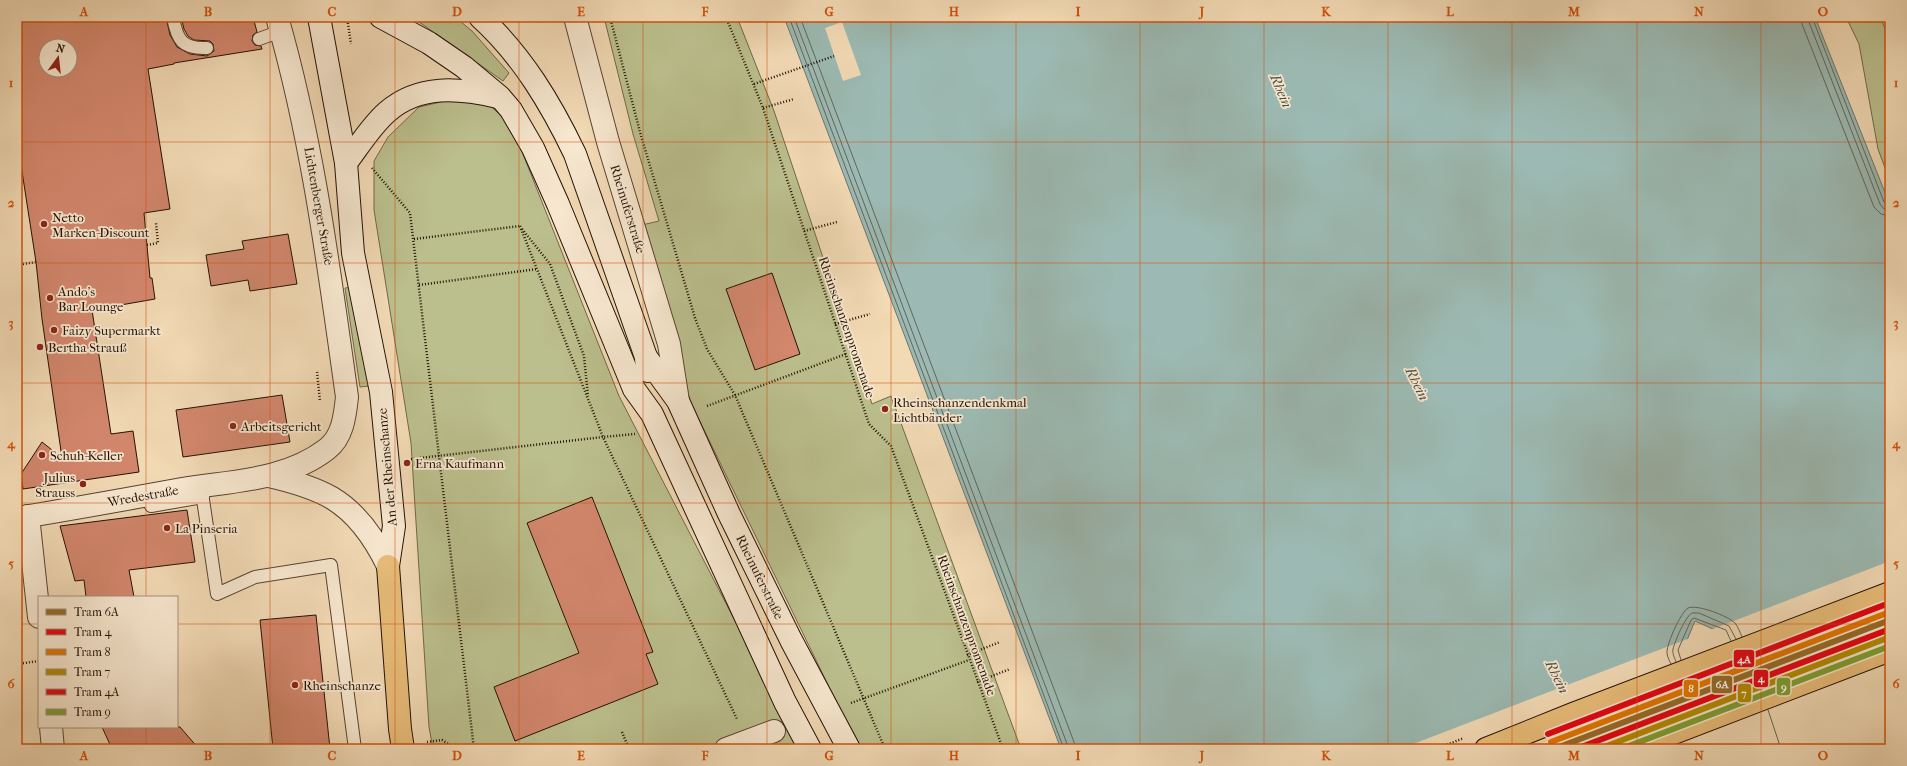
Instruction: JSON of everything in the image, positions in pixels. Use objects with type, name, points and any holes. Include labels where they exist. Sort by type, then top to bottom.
[{"type":"highway","points":[[388,566],[400,729],[403,749]]},
{"type":"highway","points":[[1486,749],[1581,711],[1890,593]]},
{"type":"highway","points":[[1632,749],[1890,650]]},
{"type":"street","name":"Lichtenberger Straße","points":[[319,17],[324,35],[346,163],[353,253],[381,392]]},
{"type":"street","points":[[381,17],[429,43],[464,67],[500,97],[511,110],[533,148],[558,204],[634,390],[652,414],[785,702],[810,749]]},
{"type":"street","points":[[480,17],[517,57],[539,88],[560,123],[575,154],[646,357],[652,414]]},
{"type":"street","name":"Rheinuferstraße","points":[[575,17],[608,142],[670,344],[678,400]]},
{"type":"street","name":"Lichtenberger Straße","points":[[279,24],[300,102],[316,185],[347,397]]},
{"type":"street","points":[[346,163],[387,112],[407,98],[429,91],[452,89],[474,91],[500,97]]},
{"type":"street","name":"Rheinuferstraße","points":[[646,357],[678,400],[732,521],[791,640],[849,749]]},
{"type":"street","name":"An der Rheinschanze","points":[[381,392],[394,526],[388,566]]},
{"type":"street","name":"Wredestraße","points":[[25,521],[202,492],[269,476],[306,462],[328,448],[340,433],[345,414],[347,397]]},
{"type":"street","name":"Wredestraße","points":[[269,476],[297,483],[333,498],[351,515],[378,546],[388,566]]},
{"type":"street","points":[[25,521],[38,610]]},
{"type":"street","points":[[51,728],[53,749]]},
{"type":"street","points":[[726,749],[774,731]]},
{"type":"lane","points":[[173,17],[176,33],[184,43],[192,48],[207,48]]},
{"type":"lane","points":[[259,39],[279,24]]},
{"type":"lane","points":[[202,492],[217,594],[255,577],[331,565],[355,749]]},
{"type":"path","points":[[610,17],[640,132],[695,318],[707,349],[735,395],[865,698],[885,749]]},
{"type":"path","name":"Rheinschanzenpromenade","points":[[726,17],[763,108],[869,424],[891,446],[1003,749]]},
{"type":"path","points":[[754,84],[834,56]]},
{"type":"path","points":[[763,108],[794,100]]},
{"type":"path","points":[[369,164],[410,213],[474,749]]},
{"type":"path","points":[[804,232],[837,222]]},
{"type":"path","points":[[147,245],[158,243],[156,223]]},
{"type":"path","points":[[414,239],[520,226]]},
{"type":"path","points":[[520,226],[603,437],[748,741]]},
{"type":"path","points":[[520,226],[550,264],[584,356],[589,401]]},
{"type":"path","points":[[17,265],[36,262]]},
{"type":"path","points":[[419,284],[537,269]]},
{"type":"path","points":[[835,324],[870,314]]},
{"type":"path","points":[[735,395],[846,354]]},
{"type":"path","points":[[403,460],[635,434]]},
{"type":"path","points":[[967,655],[1000,642]]},
{"type":"path","points":[[865,698],[969,660]]},
{"type":"path","points":[[17,664],[38,661]]},
{"type":"path","points":[[977,682],[1010,669]]},
{"type":"path","points":[[622,732],[628,749]]},
{"type":"path","points":[[427,742],[442,740],[456,749]]},
{"type":"green space","points":[[410,17],[455,17],[472,31],[509,73],[503,81]]},
{"type":"green space","points":[[604,17],[737,17],[774,111],[872,404],[891,396],[1021,749],[862,749],[831,691],[689,399],[680,346],[642,225],[659,221],[633,134]]},
{"type":"green space","points":[[1846,17],[1880,17],[1890,39],[1890,181],[1878,149],[1859,44]]},
{"type":"green space","points":[[458,98],[488,104],[504,118],[517,139],[619,396],[801,749],[433,749],[429,727],[411,443],[374,210],[374,161],[388,137],[419,107]]},
{"type":"green space","points":[[354,287],[369,386],[360,387],[345,288]]},
{"type":"water","name":"Rhein","points":[[784,17],[1815,17],[1890,205],[1890,749],[1724,634],[1695,621],[1682,652],[1718,749],[1061,749]]},
{"type":"pier","points":[[842,22],[861,75],[843,81],[825,28]]},
{"type":"pier","points":[[1890,561],[1890,749],[1765,749],[1723,635],[1710,630]]},
{"type":"pier","points":[[1690,638],[1684,652],[1720,749],[1400,749]]},
{"type":"building","points":[[17,17],[166,17],[170,35],[177,47],[190,54],[207,56],[214,51],[213,44],[210,41],[194,40],[188,36],[184,29],[181,17],[253,17],[257,32],[253,35],[252,41],[255,45],[261,46],[262,49],[174,63],[148,69],[170,209],[144,213],[150,278],[152,278],[155,299],[92,310],[111,434],[133,431],[139,472],[23,489],[21,474],[42,442],[62,458],[42,319],[36,262],[17,139]]},
{"type":"building","points":[[288,234],[297,284],[250,291],[248,280],[211,286],[206,255],[244,249],[242,241]]},
{"type":"building","points":[[772,273],[800,354],[755,370],[726,289]]},
{"type":"building","name":"Arbeitsgericht","points":[[282,395],[290,442],[183,457],[176,410]]},
{"type":"building","points":[[592,497],[653,652],[646,654],[658,684],[515,741],[494,687],[579,653],[527,523]]},
{"type":"building","points":[[187,510],[195,562],[129,570],[134,596],[86,596],[84,580],[75,581],[60,526]]},
{"type":"building","name":"Rheinschanze","points":[[316,615],[330,749],[273,749],[260,620]]},
{"type":"building","points":[[180,727],[199,749],[112,749],[102,728]]},
{"type":"tram line","name":"4A","points":[[1548,734],[1884,605]]},
{"type":"tram line","name":"8","points":[[1551,742],[1887,613]]},
{"type":"tram line","name":"6A","points":[[1554,749],[1890,620]]},
{"type":"tram line","name":"4","points":[[1576,749],[1890,629]]},
{"type":"tram line","name":"7","points":[[1599,749],[1890,637]]},
{"type":"tram line","name":"9","points":[[1621,749],[1890,646]]},
{"type":"place","name":"Netto Marken-Discount","points":[[44,224]]},
{"type":"place","name":"Ando's Bar Lounge","points":[[50,298]]},
{"type":"place","name":"Faizy Supermarkt","points":[[54,330]]},
{"type":"place","name":"Bertha Strauß","points":[[40,347]]},
{"type":"place","name":"Rheinschanzendenkmal Lichtbänder","points":[[885,409]]},
{"type":"place","name":"Arbeitsgericht","points":[[233,426]]},
{"type":"place","name":"Schuh-Keller","points":[[42,455]]},
{"type":"place","name":"Erna Kaufmann","points":[[407,463]]},
{"type":"place","name":"Julius Strauss","points":[[83,484]]},
{"type":"place","name":"La Pinseria","points":[[167,528]]},
{"type":"place","name":"Rheinschanze","points":[[295,685]]}]
